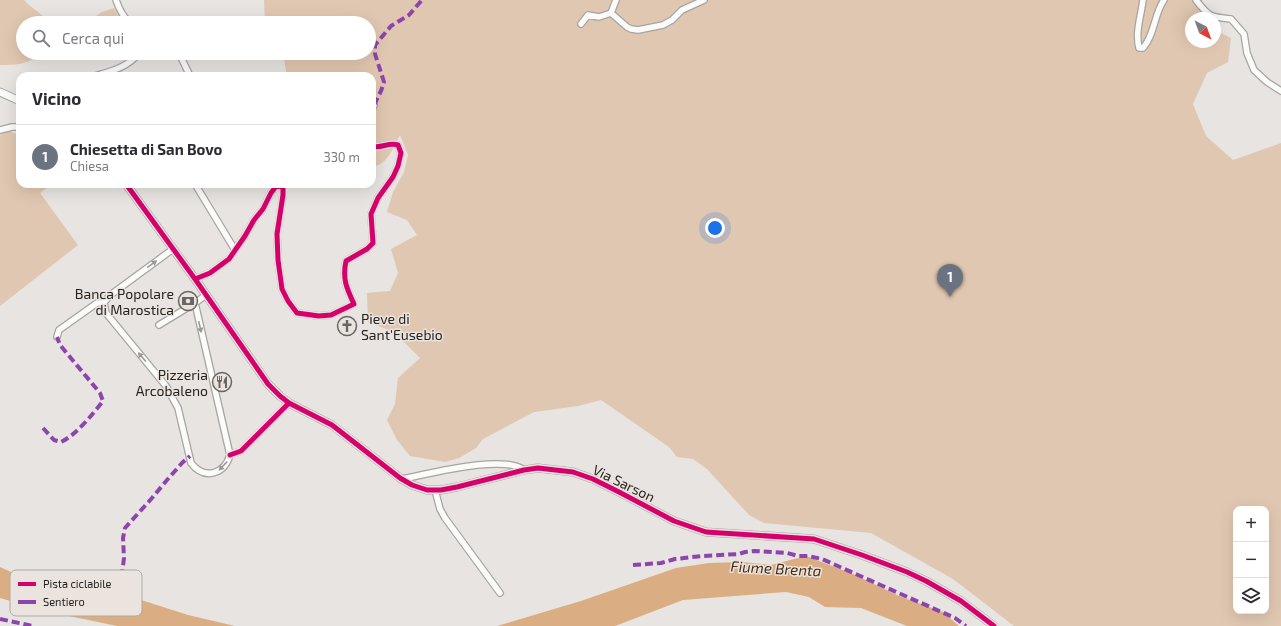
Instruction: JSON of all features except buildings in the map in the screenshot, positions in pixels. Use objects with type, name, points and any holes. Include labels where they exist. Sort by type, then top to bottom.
[{"type":"street","points":[[116,0],[119,10],[124,16]]},
{"type":"street","points":[[611,13],[616,0]]},
{"type":"street","points":[[611,13],[627,27],[638,30],[663,26],[672,20],[682,10],[704,0]]},
{"type":"street","points":[[1143,0],[1137,40],[1139,48],[1143,48],[1146,45],[1164,0]]},
{"type":"street","points":[[1196,0],[1205,11],[1214,18],[1231,20],[1244,34],[1246,53],[1254,70],[1267,82],[1281,91]]},
{"type":"street","points":[[581,24],[589,14],[599,17],[611,13]]},
{"type":"street","points":[[107,72],[124,66],[133,60]]},
{"type":"street","points":[[182,60],[188,72]]},
{"type":"street","points":[[0,92],[16,99]]},
{"type":"street","points":[[8,95],[16,96]]},
{"type":"street","points":[[0,130],[16,127]]},
{"type":"street","points":[[282,188],[283,195],[277,234],[277,247],[282,289],[288,301],[297,313],[319,316],[331,315],[354,304],[346,285],[344,269],[346,261],[367,249],[373,243],[371,214],[378,198],[393,177],[398,166],[401,153],[398,145],[392,143],[376,147]]},
{"type":"street","name":"Via Sarson","points":[[129,188],[195,278],[268,384],[289,403],[332,425],[402,480],[427,490],[435,490],[457,488],[524,470],[538,468],[573,472],[593,479],[674,521],[706,532],[814,538],[907,572],[926,581],[960,601],[994,626]]},
{"type":"street","points":[[197,188],[235,250]]},
{"type":"street","points":[[195,278],[219,267],[229,259],[254,220],[263,209],[272,188]]},
{"type":"street","points":[[173,249],[109,296],[104,303],[106,313],[166,386],[178,408],[192,463],[196,470],[210,474],[218,471],[224,466],[230,455],[195,303]]},
{"type":"street","points":[[160,325],[206,295]]},
{"type":"street","points":[[57,337],[59,330],[97,303],[104,303]]},
{"type":"street","points":[[230,455],[241,451],[289,403]]},
{"type":"street","points":[[402,480],[484,464],[507,464],[520,467],[524,470]]},
{"type":"street","points":[[435,490],[440,509],[500,593]]},
{"type":"shaded area","points":[[0,0],[24,0],[43,16],[16,16],[16,60],[32,60],[13,65],[0,65]]},
{"type":"shaded area","points":[[264,0],[1202,0],[1203,12],[1185,12],[1185,48],[1221,48],[1221,33],[1231,38],[1228,62],[1207,73],[1193,104],[1206,136],[1233,160],[1281,143],[1281,626],[1014,626],[953,579],[871,533],[764,523],[749,515],[707,469],[693,459],[677,457],[669,447],[601,400],[578,406],[534,412],[483,439],[476,448],[459,458],[445,462],[410,456],[397,440],[387,420],[395,404],[398,378],[420,358],[399,337],[386,329],[368,322],[367,293],[390,291],[398,273],[391,249],[417,235],[407,220],[387,212],[393,192],[404,172],[408,155],[400,135],[386,159],[376,166],[376,72],[286,72],[284,60],[376,60],[376,16],[265,16]]},
{"type":"shaded area","points":[[114,8],[118,16],[96,16],[102,12]]},
{"type":"shaded area","points":[[5,130],[16,134],[16,188],[47,188],[40,193],[78,245],[0,306],[0,135]]},
{"type":"water","name":"Fiume Brenta","points":[[806,556],[853,574],[899,596],[943,612],[959,626],[907,626],[861,608],[825,607],[809,597],[786,592],[683,600],[615,626],[497,626],[581,601],[676,568],[709,563],[742,562],[771,565]]},
{"type":"water","points":[[0,567],[10,572],[10,601],[0,598]]},
{"type":"water","points":[[142,600],[188,615],[235,626],[117,626],[69,616],[142,616]]},
{"type":"marked path","points":[[376,44],[391,26],[409,15],[422,0]]},
{"type":"marked path","points":[[376,57],[384,82],[376,101]]},
{"type":"marked path","points":[[43,428],[54,440],[61,442],[78,430],[103,401],[100,393],[60,345],[57,337]]},
{"type":"marked path","points":[[122,570],[124,558],[123,538],[125,528],[182,463],[190,456]]},
{"type":"marked path","points":[[633,565],[661,563],[675,559],[739,554],[755,551],[808,556],[822,559],[955,618],[966,626]]},
{"type":"marked path","points":[[0,619],[33,626]]},
{"type":"cycle path","points":[[283,188],[277,234],[278,260],[282,289],[288,301],[297,313],[319,316],[331,315],[354,304],[347,289],[345,279],[346,261],[367,249],[373,243],[371,214],[378,198],[393,177],[398,166],[401,153],[398,145],[391,144],[376,147]]},
{"type":"cycle path","points":[[129,188],[195,279],[268,384],[289,403],[332,425],[400,478],[412,485],[427,490],[441,490],[538,468],[573,472],[593,479],[674,521],[706,532],[814,539],[862,555],[926,581],[961,601],[994,626]]},
{"type":"cycle path","points":[[195,279],[210,273],[229,259],[254,220],[263,209],[275,188]]},
{"type":"cycle path","points":[[230,455],[241,451],[289,403]]},
{"type":"place","name":"Chiesetta di San Bovo","points":[[950,297]]},
{"type":"place","name":"Banca Popolare di Marostica","points":[[188,301]]},
{"type":"place","name":"Pieve di Sant'Eusebio","points":[[347,326]]},
{"type":"place","name":"Pizzeria Arcobaleno","points":[[222,382]]}]
